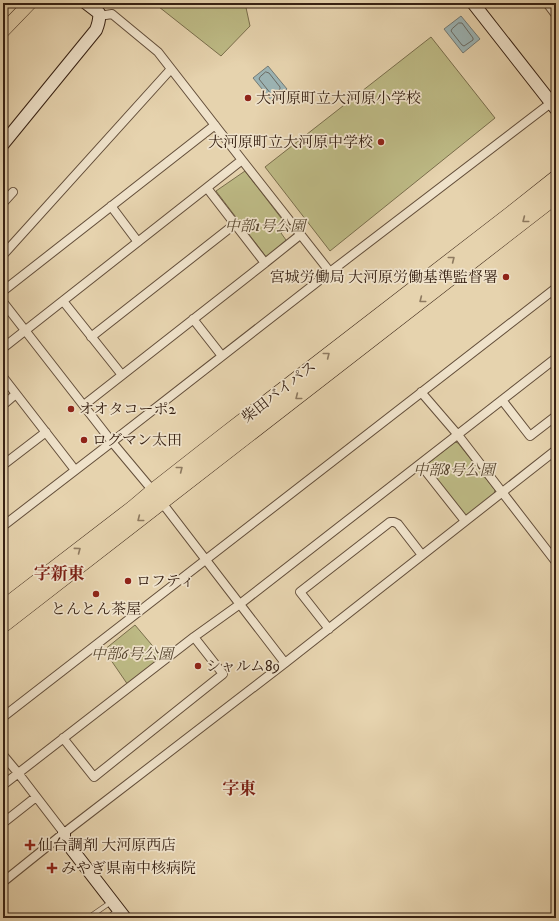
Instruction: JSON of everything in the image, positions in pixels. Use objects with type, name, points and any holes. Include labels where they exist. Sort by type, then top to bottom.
[{"type":"highway","name":"柴田バイパス","points":[[3,625],[26,608],[157,496],[233,428],[556,178]]},
{"type":"highway","name":"柴田バイパス","points":[[3,608],[133,508],[157,496],[556,196]]},
{"type":"main road","points":[[3,31],[30,3]]},
{"type":"street","points":[[3,144],[96,30],[99,16],[96,11],[86,3]]},
{"type":"street","points":[[3,526],[330,272],[554,103],[473,3]]},
{"type":"street","points":[[547,3],[556,14]]},
{"type":"street","points":[[99,16],[112,14],[158,52],[330,272]]},
{"type":"street","points":[[3,255],[171,69]]},
{"type":"street","points":[[3,291],[215,125]]},
{"type":"street","points":[[3,348],[242,160]]},
{"type":"street","points":[[207,188],[265,263]]},
{"type":"street","points":[[3,203],[13,192]]},
{"type":"street","points":[[111,206],[138,242]]},
{"type":"street","points":[[91,337],[235,224]]},
{"type":"street","points":[[84,405],[300,235]]},
{"type":"street","points":[[3,717],[556,288]]},
{"type":"street","points":[[63,301],[122,375]]},
{"type":"street","points":[[3,302],[112,442],[157,496],[285,663]]},
{"type":"street","points":[[193,319],[222,356]]},
{"type":"street","points":[[3,785],[194,637],[240,604],[556,358]]},
{"type":"street","points":[[3,377],[75,470]]},
{"type":"street","points":[[422,392],[458,435],[556,562]]},
{"type":"street","points":[[3,405],[16,394]]},
{"type":"street","points":[[502,400],[530,436],[556,416]]},
{"type":"street","points":[[3,465],[46,432]]},
{"type":"street","points":[[3,882],[556,450]]},
{"type":"street","points":[[420,464],[465,522]]},
{"type":"street","points":[[328,629],[300,592],[390,522],[398,524],[422,555]]},
{"type":"street","points":[[63,738],[94,777],[223,674],[194,637]]},
{"type":"street","points":[[3,755],[64,833],[64,839],[119,909]]},
{"type":"street","points":[[3,823],[36,796]]},
{"type":"lane","points":[[88,918],[119,909]]},
{"type":"lane","points":[[107,918],[119,909]]},
{"type":"green space","points":[[154,3],[245,3],[250,26],[221,56]]},
{"type":"green space","points":[[431,37],[495,118],[330,251],[265,167]]},
{"type":"green space","name":"中部1号公園","points":[[245,171],[288,227],[281,233],[286,240],[267,258],[216,191]]},
{"type":"green space","name":"中部8号公園","points":[[455,442],[458,443],[495,490],[494,494],[468,515],[464,514],[427,467],[427,464]]},
{"type":"green space","name":"中部6号公園","points":[[135,625],[162,657],[128,685],[104,650]]},
{"type":"water","points":[[461,16],[480,39],[463,53],[444,29]]},
{"type":"water","points":[[268,66],[287,89],[272,101],[253,78]]},
{"type":"place","name":"大河原町立大河原小学校","points":[[248,98]]},
{"type":"place","name":"大河原町立大河原中学校","points":[[381,142]]},
{"type":"place","name":"宮城労働局 大河原労働基準監督署","points":[[506,277]]},
{"type":"place","name":"オオタコーポ2","points":[[71,409]]},
{"type":"place","name":"ログマン太田","points":[[84,440]]},
{"type":"place","name":"ロフティ","points":[[128,581]]},
{"type":"place","name":"とんとん茶屋","points":[[96,594]]},
{"type":"place","name":"シャルム89","points":[[198,666]]},
{"type":"place","name":"仙台調剤 大河原西店","points":[[30,845]]},
{"type":"place","name":"みやぎ県南中核病院","points":[[52,868]]},
{"type":"district","name":"字新東","points":[[59,574]]},
{"type":"district","name":"字東","points":[[239,789]]}]
